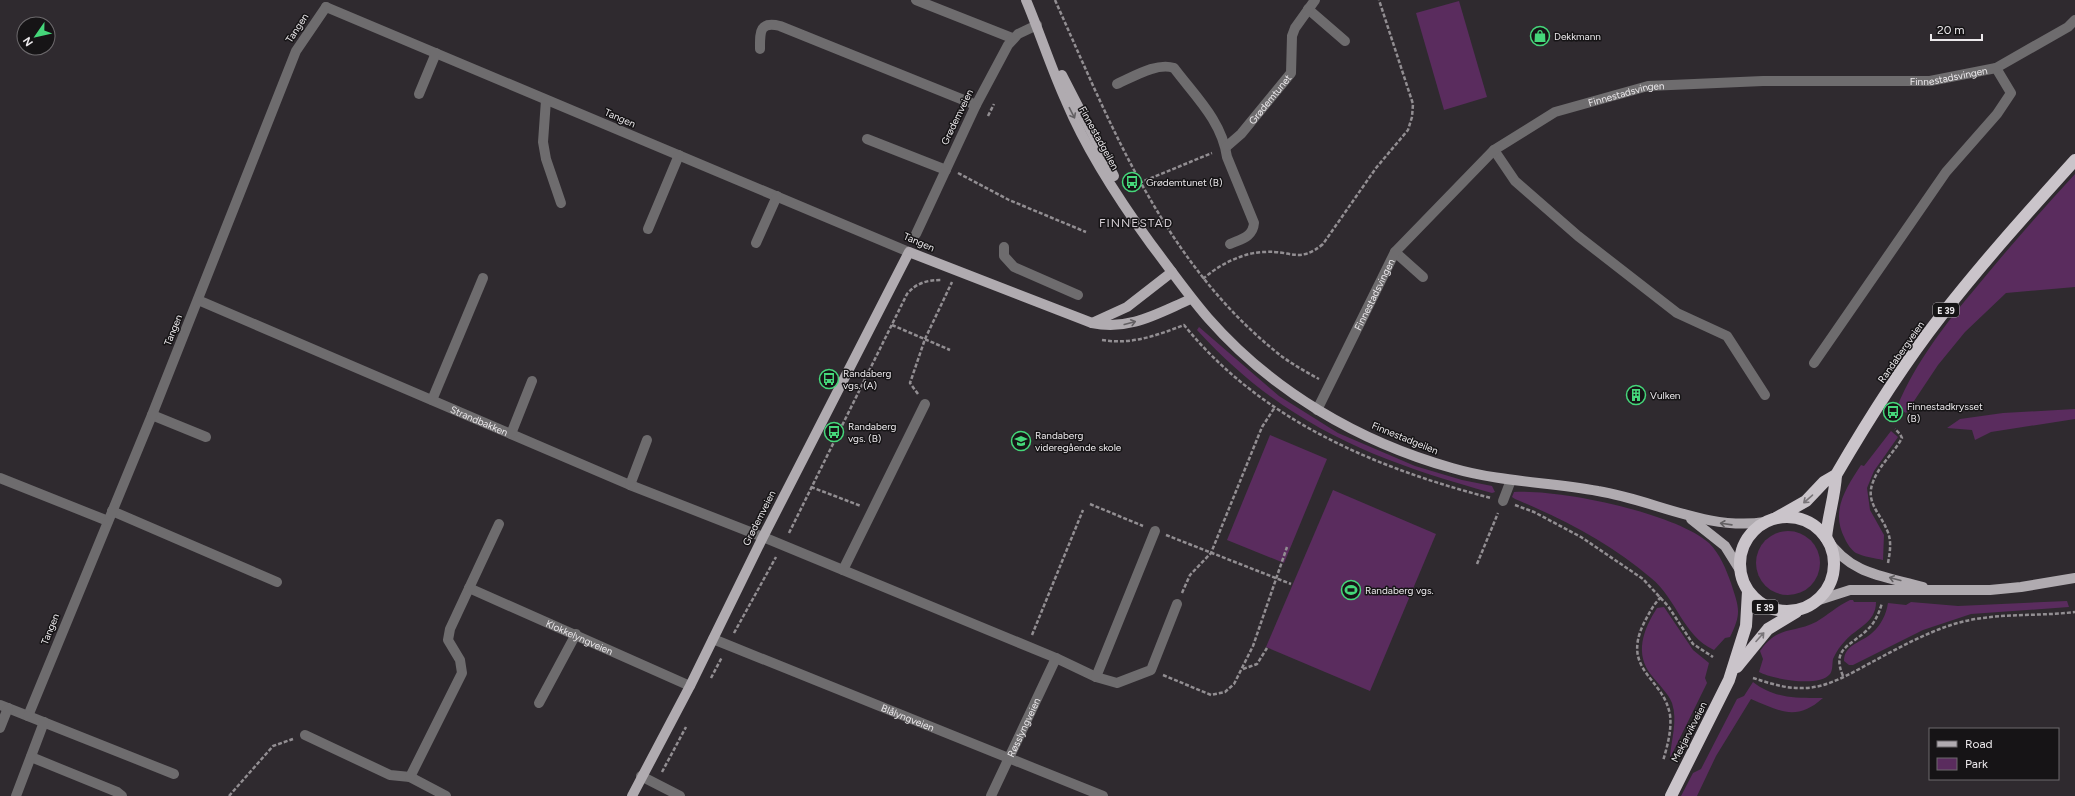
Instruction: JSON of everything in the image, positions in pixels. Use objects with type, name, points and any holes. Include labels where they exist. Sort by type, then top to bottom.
[{"type":"highway","name":"Randabergveien","points":[[1826,538],[1828,517],[1835,489],[1836,475],[1885,394],[1941,316],[2003,241],[2075,160]]},
{"type":"highway","name":"Randabergveien","points":[[1770,520],[1806,501],[1824,482],[1836,475]]},
{"type":"highway","name":"E 39","points":[[1787,517],[1809,522],[1826,538],[1832,548],[1834,570],[1826,592],[1819,600],[1798,611],[1787,612],[1765,606],[1748,591],[1740,570],[1743,548],[1752,533],[1770,520],[1787,517]]},
{"type":"highway","name":"Mekjarvikveien","points":[[1729,680],[1746,626],[1748,591]]},
{"type":"highway","name":"Mekjarvikveien","points":[[1671,796],[1729,680],[1750,650],[1768,629],[1798,611]]},
{"type":"main road","name":"Finnestadgeilen","points":[[1026,0],[1066,102],[1090,148],[1137,225],[1191,299],[1222,333],[1249,359],[1279,384],[1317,410],[1367,436],[1453,469],[1511,480],[1600,491],[1635,498],[1686,516],[1736,525],[1770,520]]},
{"type":"main road","name":"Tangen","points":[[909,252],[1092,323]]},
{"type":"main road","name":"Grødemveien","points":[[632,796],[641,776],[690,686],[763,537],[909,252]]},
{"type":"main road","points":[[1092,323],[1127,307],[1172,272]]},
{"type":"main road","points":[[1092,323],[1113,326],[1125,325],[1155,315],[1191,299]]},
{"type":"main road","name":"Finnestadgeilen","points":[[1686,516],[1716,538],[1731,554],[1740,570]]},
{"type":"main road","points":[[1826,538],[1837,552],[1850,564],[1867,572],[1932,589]]},
{"type":"main road","points":[[1819,600],[1850,590],[1990,590],[2021,587],[2075,578]]},
{"type":"street","points":[[916,0],[1012,38],[1036,25]]},
{"type":"street","name":"Grødemtunet","points":[[1226,147],[1241,134],[1291,73],[1292,36],[1295,28],[1315,0]]},
{"type":"street","name":"Tangen","points":[[28,716],[152,415],[296,52],[326,3],[436,53],[546,100],[909,252]]},
{"type":"street","points":[[1308,9],[1346,41]]},
{"type":"street","name":"Finnestadsvingen","points":[[1317,410],[1395,252],[1494,150],[1555,112],[1648,86],[1763,81],[1930,81],[1996,68],[2068,27],[2075,20]]},
{"type":"street","points":[[760,49],[760,30],[764,26],[773,24],[976,105]]},
{"type":"street","name":"Grødemveien","points":[[916,234],[976,105],[1012,38]]},
{"type":"street","points":[[419,94],[436,53]]},
{"type":"street","points":[[1116,84],[1156,68],[1168,66],[1174,68],[1203,102],[1226,147],[1227,157],[1254,223],[1251,233],[1230,244]]},
{"type":"street","points":[[1814,363],[1946,172],[1998,114],[2011,93],[1996,68]]},
{"type":"street","points":[[546,100],[543,142],[546,160],[561,203]]},
{"type":"street","points":[[867,139],[947,168]]},
{"type":"street","points":[[1494,150],[1515,181],[1578,236],[1677,313],[1727,336],[1765,395]]},
{"type":"street","points":[[648,229],[679,156]]},
{"type":"street","points":[[756,243],[777,196]]},
{"type":"street","points":[[1004,246],[1004,256],[1014,267],[1078,295]]},
{"type":"street","points":[[1395,252],[1424,277]]},
{"type":"street","points":[[432,400],[483,278]]},
{"type":"street","name":"Strandbakken","points":[[198,300],[630,485],[844,570],[1056,658],[1096,677],[1117,683],[1151,670]]},
{"type":"street","points":[[511,434],[532,381]]},
{"type":"street","points":[[844,570],[925,404]]},
{"type":"street","points":[[152,415],[206,437]]},
{"type":"street","points":[[630,485],[647,440]]},
{"type":"street","points":[[0,478],[108,522]]},
{"type":"street","points":[[1503,501],[1511,480]]},
{"type":"street","points":[[112,511],[277,582]]},
{"type":"street","points":[[410,777],[462,673],[460,660],[448,640],[450,630],[499,524]]},
{"type":"street","points":[[1096,677],[1156,531]]},
{"type":"street","name":"Klokkelyngveien","points":[[469,588],[576,634],[690,686]]},
{"type":"street","points":[[1151,670],[1177,604]]},
{"type":"street","points":[[539,703],[576,634]]},
{"type":"street","name":"Blålyngveien","points":[[713,639],[1103,796]]},
{"type":"street","name":"Røsslyngveien","points":[[991,796],[1056,658]]},
{"type":"street","points":[[0,728],[4,706],[174,774]]},
{"type":"street","points":[[16,796],[44,722]]},
{"type":"street","points":[[305,735],[390,775],[410,777],[446,796]]},
{"type":"street","points":[[31,757],[117,792],[122,796]]},
{"type":"street","points":[[641,776],[680,796]]},
{"type":"path","points":[[1055,0],[1116,134],[1140,183],[1165,226],[1203,280],[1261,339],[1282,356],[1310,374]]},
{"type":"path","points":[[1203,280],[1219,267],[1247,255],[1263,252],[1296,256],[1307,255],[1315,251],[1323,244],[1376,168],[1408,130],[1413,104],[1380,0]]},
{"type":"path","points":[[1140,183],[1226,147]]},
{"type":"path","points":[[947,168],[1002,196],[1086,232]]},
{"type":"path","points":[[925,404],[910,384],[925,339],[952,282]]},
{"type":"path","points":[[892,325],[950,350]]},
{"type":"path","points":[[1152,337],[1184,325],[1230,373],[1275,408],[1329,440],[1373,460],[1431,482],[1503,501],[1534,512],[1580,537],[1631,570],[1661,597],[1693,644],[1713,657]]},
{"type":"path","points":[[1177,604],[1190,575],[1211,553],[1262,427],[1275,408]]},
{"type":"path","points":[[1888,563],[1890,538],[1887,530],[1873,507],[1871,493],[1876,475],[1902,438],[1895,429]]},
{"type":"path","points":[[811,487],[874,511]]},
{"type":"path","points":[[1477,564],[1503,501]]},
{"type":"path","points":[[1090,504],[1291,584]]},
{"type":"path","points":[[1023,644],[1032,636],[1083,510]]},
{"type":"path","points":[[1151,670],[1211,695],[1225,692],[1234,684],[1243,669],[1287,547]]},
{"type":"path","points":[[1661,597],[1649,613],[1637,638],[1637,654],[1642,670],[1665,701],[1670,715],[1669,734],[1663,761]]},
{"type":"path","points":[[1843,676],[1839,663],[1842,651],[1850,642],[1872,625],[1880,612],[1882,603]]},
{"type":"path","points":[[1753,678],[1788,687],[1804,688],[1828,684],[1907,643],[1955,624],[1994,615],[2075,612]]},
{"type":"path","points":[[1243,669],[1257,664],[1267,648]]},
{"type":"path","points":[[229,796],[273,746],[305,735]]},
{"type":"green space","points":[[1459,1],[1487,97],[1444,110],[1416,13]]},
{"type":"green space","points":[[2075,174],[2075,287],[2006,293],[1965,332],[1938,365],[1906,413],[1897,407],[1913,374],[1944,327],[2002,256]]},
{"type":"green space","points":[[1199,327],[1279,396],[1338,433],[1415,466],[1462,480],[1492,486],[1495,492],[1492,493],[1407,467],[1369,452],[1296,414],[1262,390],[1229,363],[1197,330]]},
{"type":"green space","points":[[2075,409],[2075,419],[1991,432],[1975,440],[1972,430],[1947,428],[1960,419],[2003,413]]},
{"type":"green space","points":[[1891,431],[1898,437],[1874,471],[1867,488],[1870,510],[1884,535],[1883,560],[1854,552],[1845,539],[1839,519],[1842,500],[1850,482],[1861,465],[1864,466]]},
{"type":"green space","points":[[1270,435],[1327,459],[1284,563],[1227,540]]},
{"type":"green space","name":"Randaberg vgs.","points":[[1333,490],[1436,534],[1370,691],[1266,647]]},
{"type":"green space","points":[[1514,492],[1559,494],[1616,505],[1671,522],[1693,532],[1709,543],[1716,552],[1725,567],[1731,583],[1736,599],[1738,616],[1730,637],[1725,638],[1714,650],[1703,644],[1687,627],[1667,596],[1651,578],[1620,554],[1586,533],[1515,499],[1512,497]]},
{"type":"green space","points":[[1782,531],[1794,531],[1811,540],[1818,551],[1820,563],[1818,575],[1811,586],[1794,595],[1782,595],[1770,590],[1761,581],[1756,569],[1756,557],[1761,545],[1770,536]]},
{"type":"green space","points":[[1850,600],[1853,600],[1854,602],[1876,602],[1875,609],[1869,620],[1849,636],[1838,649],[1833,659],[1830,674],[1816,681],[1795,681],[1765,675],[1759,672],[1763,659],[1760,651],[1773,637],[1786,631],[1807,626],[1816,622]]},
{"type":"green space","points":[[2067,601],[2069,607],[1971,614],[1923,630],[1853,665],[1849,665],[1844,661],[1845,655],[1850,647],[1868,636],[1878,627],[1886,612],[1888,603],[1906,605],[1911,602],[1958,606]]},
{"type":"green space","points":[[1664,607],[1693,650],[1709,663],[1705,678],[1707,683],[1670,758],[1674,710],[1666,692],[1646,668],[1642,651],[1642,642],[1652,616],[1657,608]]},
{"type":"green space","points":[[1753,682],[1761,688],[1778,695],[1823,698],[1804,710],[1796,712],[1779,710],[1751,699],[1716,756],[1697,796],[1681,796],[1693,773],[1701,769],[1737,699],[1744,696]]},
{"type":"place","name":"Dekkmann","points":[[1540,36]]},
{"type":"place","name":"Grødemtunet (B)","points":[[1132,182]]},
{"type":"place","name":"Randaberg vgs. (A)","points":[[829,379]]},
{"type":"place","name":"Vulken","points":[[1636,395]]},
{"type":"place","name":"Finnestadkrysset (B)","points":[[1893,412]]},
{"type":"place","name":"Randaberg vgs. (B)","points":[[834,432]]},
{"type":"place","name":"Randaberg videregående skole","points":[[1021,441]]},
{"type":"place","name":"Randaberg vgs.","points":[[1351,590]]},
{"type":"district","name":"FINNESTAD","points":[[1136,223]]}]
